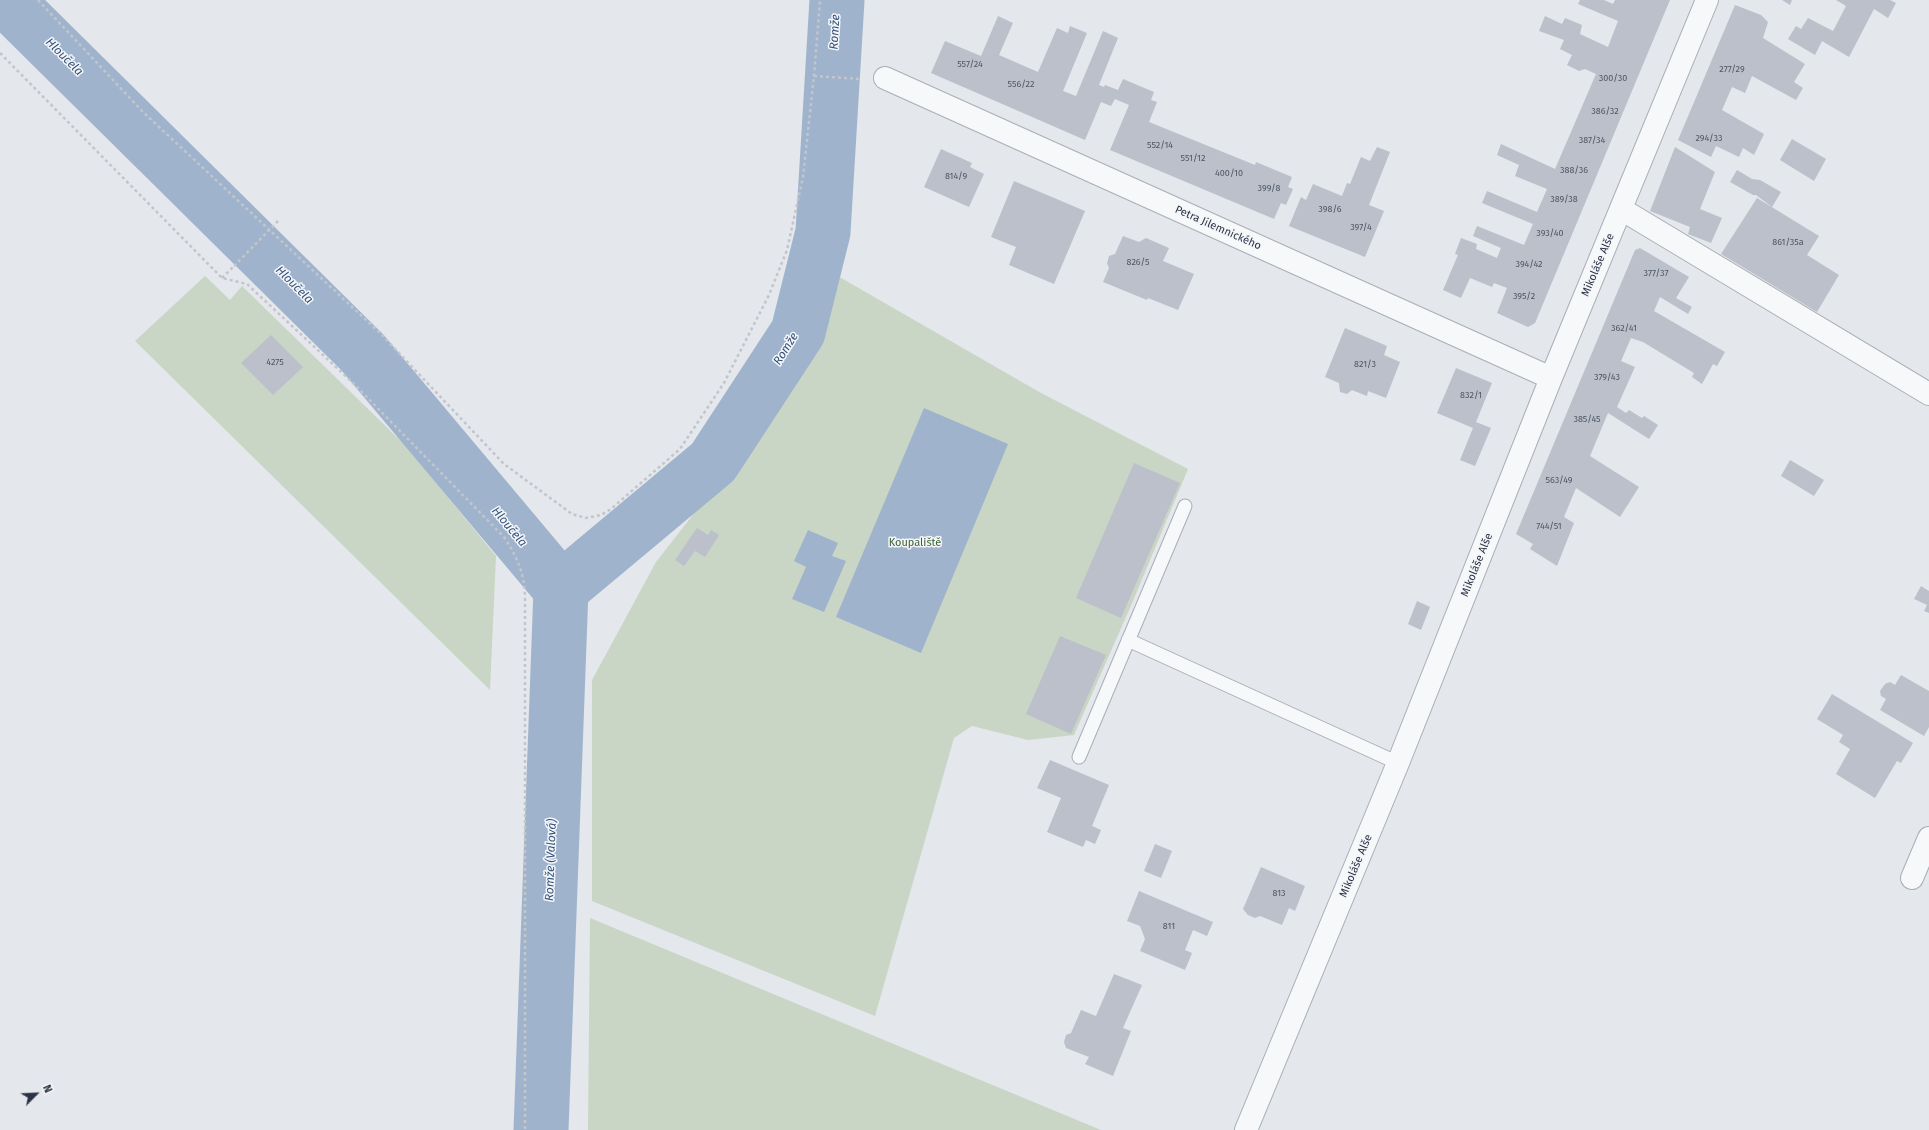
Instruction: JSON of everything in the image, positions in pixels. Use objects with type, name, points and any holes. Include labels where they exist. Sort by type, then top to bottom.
[{"type":"street","name":"Mikoláše Alše","points":[[1246,1130],[1398,763],[1551,378],[1707,0]]},
{"type":"street","name":"Petra Jilemnického","points":[[885,78],[1551,378]]},
{"type":"street","points":[[1621,209],[1929,394]]},
{"type":"street","points":[[1912,878],[1929,838]]},
{"type":"lane","points":[[1079,757],[1185,506]]},
{"type":"lane","points":[[1128,640],[1398,763]]},
{"type":"path","points":[[38,0],[143,112],[380,333],[504,464],[572,514],[586,518],[601,515],[634,490],[680,449],[724,383],[768,296],[787,250],[803,177],[814,76],[820,0]]},
{"type":"path","points":[[0,53],[222,278],[247,284],[352,382],[504,537],[520,566],[525,582],[524,1130]]},
{"type":"path","points":[[814,76],[862,80]]},
{"type":"path","points":[[222,278],[279,220]]},
{"type":"green space","name":"Koupaliště","points":[[836,275],[1041,393],[1188,469],[1133,601],[1074,735],[1028,740],[972,726],[954,738],[875,1016],[592,901],[592,680],[656,562],[792,388],[824,326]]},
{"type":"green space","points":[[205,276],[230,300],[242,286],[406,446],[496,556],[490,690],[135,341]]},
{"type":"green space","points":[[590,918],[1101,1130],[588,1130]]},
{"type":"water","points":[[924,408],[1008,444],[921,653],[836,617]]},
{"type":"water","points":[[808,530],[838,543],[832,556],[846,561],[824,612],[792,599],[806,567],[794,561]]},
{"type":"building","points":[[1580,0],[1604,0],[1613,4],[1615,0],[1670,0],[1535,323],[1528,327],[1497,313],[1507,288],[1494,283],[1492,287],[1470,278],[1461,298],[1443,290],[1458,255],[1455,254],[1461,238],[1477,244],[1476,249],[1497,258],[1501,248],[1473,236],[1477,226],[1524,245],[1533,224],[1482,203],[1487,191],[1537,212],[1547,189],[1515,176],[1519,165],[1497,155],[1501,144],[1555,169],[1596,74],[1585,69],[1579,71],[1567,65],[1572,55],[1560,49],[1564,40],[1539,31],[1545,16],[1562,24],[1565,18],[1582,25],[1580,34],[1608,47],[1618,21],[1578,4]]},
{"type":"building","points":[[1782,0],[1792,0],[1790,5]]},
{"type":"building","points":[[1836,0],[1890,0],[1896,3],[1888,18],[1874,9],[1849,57],[1822,41],[1815,55],[1788,39],[1796,26],[1801,29],[1808,18],[1833,31],[1846,6]]},
{"type":"building","points":[[1735,5],[1761,15],[1768,22],[1763,38],[1805,64],[1794,82],[1803,88],[1796,100],[1752,76],[1745,93],[1732,87],[1722,110],[1764,134],[1754,155],[1743,148],[1739,157],[1716,146],[1711,157],[1678,140]]},
{"type":"building","points":[[998,16],[1013,23],[999,55],[1038,72],[1057,28],[1068,33],[1070,26],[1087,33],[1063,91],[1076,96],[1103,31],[1118,38],[1099,85],[1104,87],[1105,85],[1118,90],[1123,79],[1154,92],[1151,100],[1157,102],[1149,122],[1255,165],[1256,162],[1292,177],[1288,187],[1293,189],[1286,205],[1281,203],[1274,219],[1110,150],[1129,105],[1115,99],[1111,106],[1101,102],[1085,140],[931,73],[945,41],[981,56]]},
{"type":"building","points":[[1792,139],[1826,159],[1814,181],[1780,160]]},
{"type":"building","points":[[1377,147],[1390,152],[1369,205],[1384,211],[1365,257],[1289,226],[1301,197],[1306,200],[1313,184],[1342,196],[1347,183],[1350,184],[1361,157],[1370,161]]},
{"type":"building","points":[[1675,147],[1715,172],[1700,209],[1722,218],[1711,243],[1688,234],[1690,227],[1650,211]]},
{"type":"building","points":[[941,149],[972,163],[970,167],[984,174],[969,207],[924,187]]},
{"type":"building","points":[[1737,170],[1752,179],[1760,180],[1781,192],[1772,207],[1756,195],[1753,195],[1730,182]]},
{"type":"building","points":[[1014,181],[1085,211],[1054,284],[1009,265],[1016,247],[991,237]]},
{"type":"building","points":[[1757,198],[1819,236],[1807,255],[1839,275],[1817,312],[1721,254]]},
{"type":"building","points":[[1123,236],[1139,242],[1146,238],[1169,248],[1163,261],[1194,274],[1178,310],[1148,298],[1147,300],[1103,282],[1109,268],[1107,263],[1109,256],[1115,254]]},
{"type":"building","points":[[1640,248],[1689,277],[1676,298],[1692,307],[1688,314],[1660,297],[1654,311],[1725,352],[1717,366],[1713,364],[1702,384],[1692,377],[1694,373],[1643,342],[1631,338],[1621,361],[1635,367],[1617,407],[1626,413],[1629,410],[1642,418],[1644,416],[1658,425],[1649,439],[1608,413],[1590,456],[1639,487],[1620,517],[1576,488],[1564,517],[1574,523],[1557,566],[1530,549],[1533,544],[1516,534],[1635,250]]},
{"type":"building","points":[[1345,328],[1387,346],[1384,355],[1400,362],[1386,398],[1368,391],[1367,396],[1352,390],[1347,394],[1340,392],[1339,383],[1325,377]]},
{"type":"building","points":[[271,335],[303,367],[273,395],[241,363]]},
{"type":"building","points":[[1456,368],[1492,383],[1476,422],[1491,428],[1475,466],[1460,460],[1473,428],[1437,413]]},
{"type":"building","points":[[1790,460],[1824,480],[1814,496],[1781,476]]},
{"type":"building","points":[[1134,463],[1180,483],[1121,618],[1076,598]]},
{"type":"building","points":[[697,528],[708,535],[711,530],[719,535],[705,557],[695,551],[684,566],[675,560]]},
{"type":"building","points":[[1921,586],[1929,591],[1929,613],[1924,611],[1927,605],[1914,599]]},
{"type":"building","points":[[1417,601],[1430,607],[1421,630],[1408,624]]},
{"type":"building","points":[[1060,636],[1106,655],[1071,734],[1026,714]]},
{"type":"building","points":[[1901,675],[1929,691],[1929,727],[1924,736],[1880,710],[1886,699],[1881,696],[1880,691],[1885,684],[1890,682],[1895,685]]},
{"type":"building","points":[[1832,694],[1913,743],[1901,763],[1897,761],[1875,798],[1836,774],[1850,749],[1839,742],[1843,735],[1817,719]]},
{"type":"building","points":[[1050,760],[1109,785],[1092,826],[1101,830],[1095,844],[1086,840],[1083,847],[1047,832],[1061,798],[1037,788]]},
{"type":"building","points":[[1155,844],[1172,851],[1161,878],[1144,871]]},
{"type":"building","points":[[1261,867],[1305,886],[1295,911],[1289,908],[1282,925],[1260,916],[1255,918],[1248,915],[1243,909]]},
{"type":"building","points":[[1139,891],[1213,922],[1207,936],[1193,930],[1185,950],[1192,953],[1185,970],[1140,951],[1145,939],[1140,926],[1127,921]]},
{"type":"building","points":[[1114,974],[1142,985],[1123,1028],[1131,1031],[1113,1076],[1085,1064],[1089,1057],[1066,1048],[1064,1042],[1066,1035],[1071,1033],[1081,1010],[1096,1016]]},
{"type":"waterway","name":"Hloučela","points":[[6,0],[362,352],[561,589]]},
{"type":"waterway","name":"Romže","points":[[561,589],[713,462],[798,332],[823,232],[837,0]]},
{"type":"waterway","name":"Romže (Valová)","points":[[541,1130],[561,589]]}]
